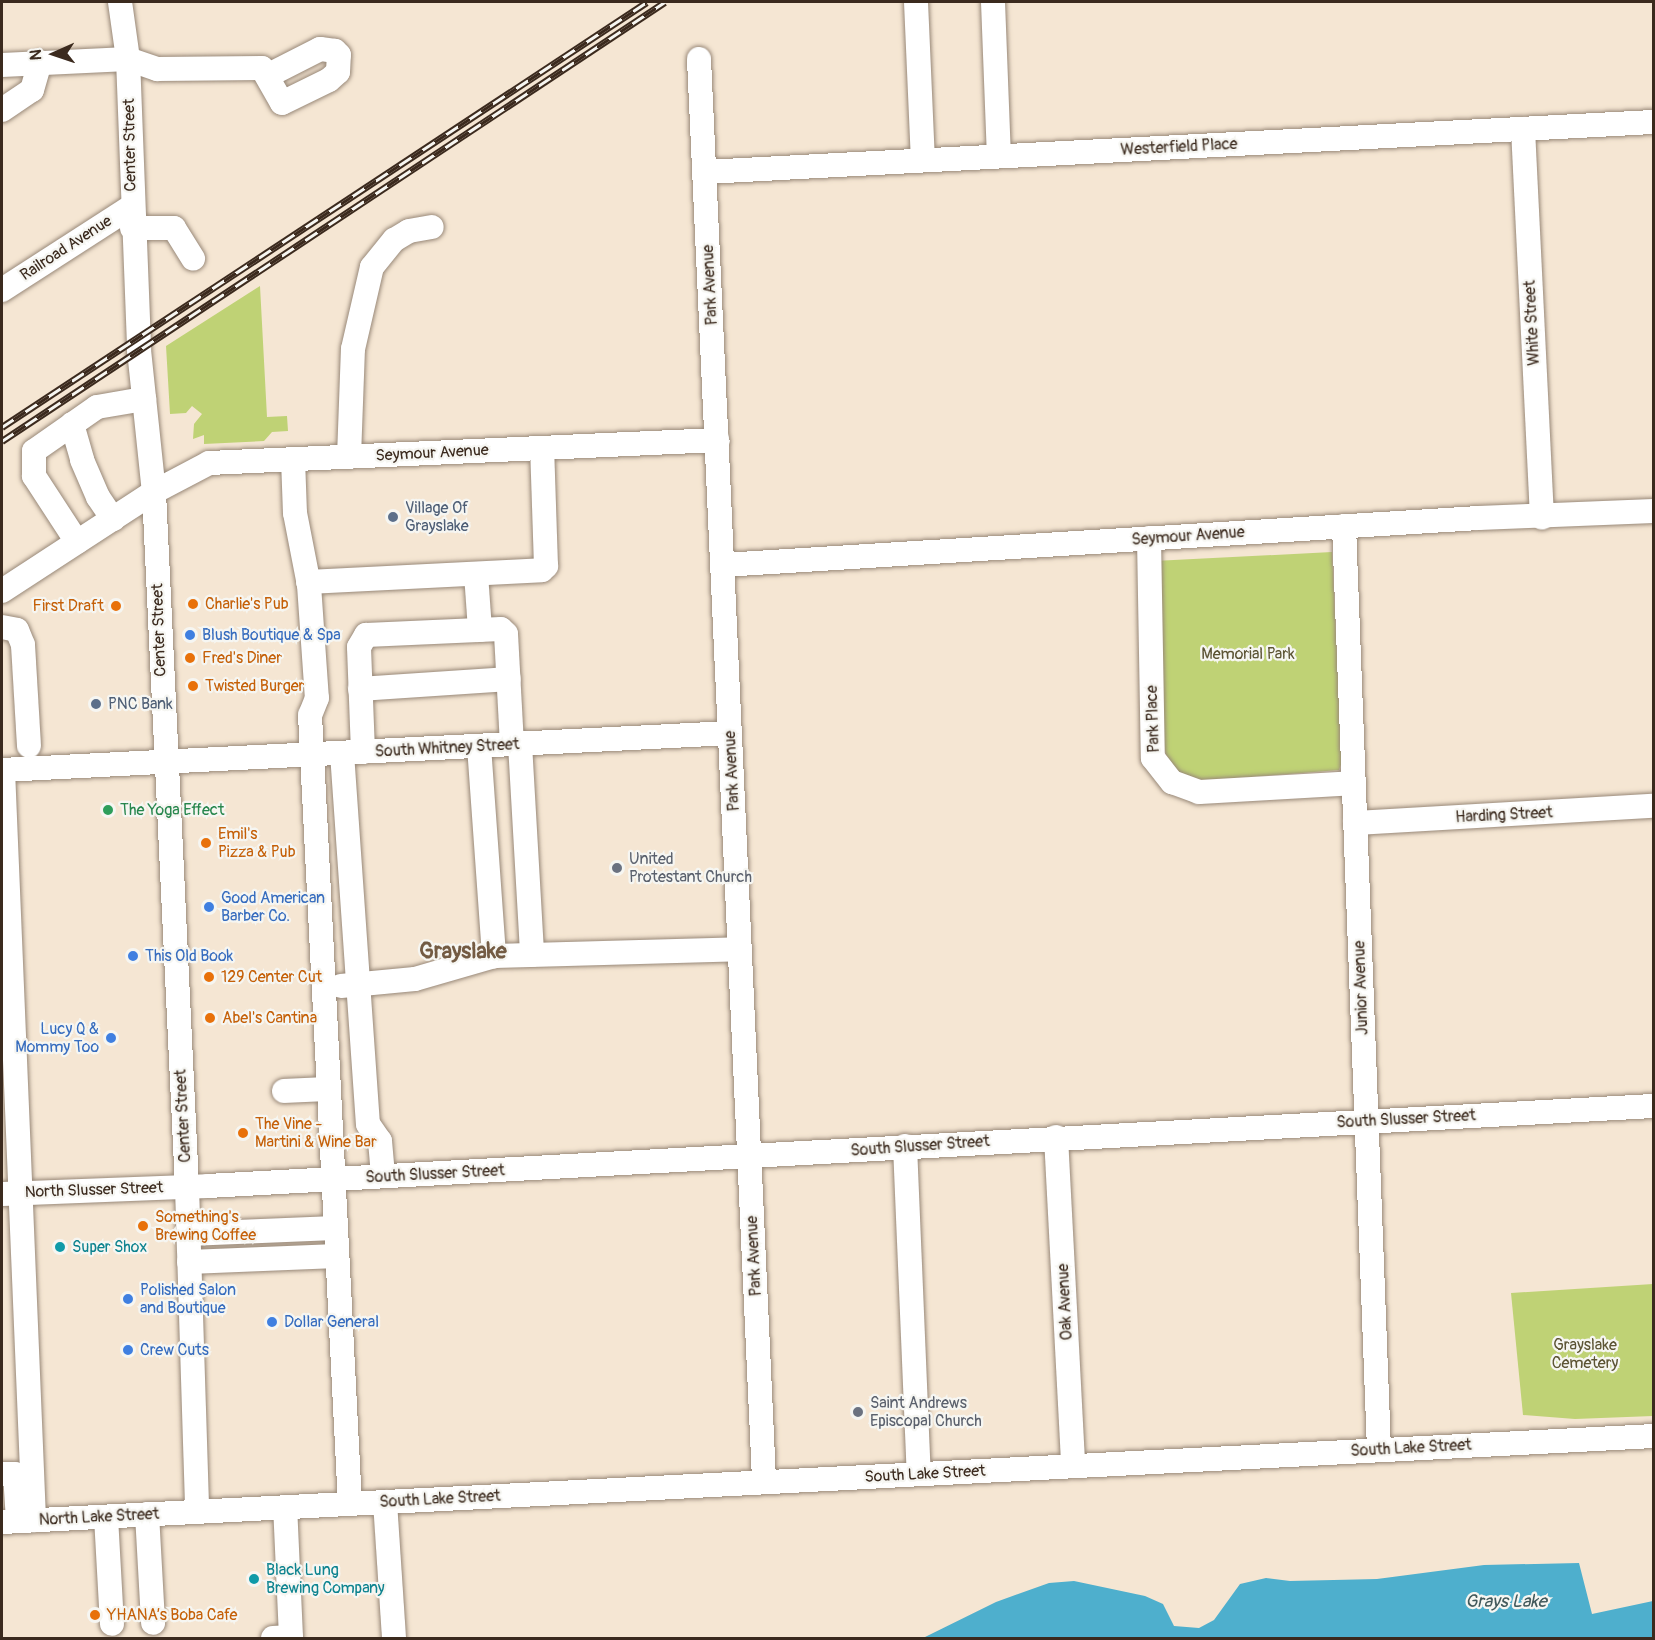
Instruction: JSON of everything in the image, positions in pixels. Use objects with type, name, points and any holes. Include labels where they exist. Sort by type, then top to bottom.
[{"type":"street","name":"Center Street","points":[[120,2],[128,59],[132,217],[144,399],[154,492],[164,762],[187,1187],[197,1512]]},
{"type":"street","points":[[916,2],[924,160]]},
{"type":"street","points":[[993,2],[999,156]]},
{"type":"street","points":[[2,64],[128,59],[157,69],[262,69],[267,76]]},
{"type":"street","name":"Park Avenue","points":[[699,59],[764,1482]]},
{"type":"street","points":[[2,110],[32,90],[40,62]]},
{"type":"street","name":"Westerfield Place","points":[[705,172],[1653,122]]},
{"type":"street","name":"White Street","points":[[1523,129],[1542,518]]},
{"type":"street","points":[[132,217],[174,228],[194,259]]},
{"type":"street","name":"Railroad Avenue","points":[[2,290],[132,217]]},
{"type":"street","points":[[349,457],[353,349],[372,267],[394,240],[409,231],[432,227]]},
{"type":"street","points":[[77,542],[34,476],[32,460],[34,451],[97,407],[144,399]]},
{"type":"street","points":[[72,424],[82,460],[98,497],[112,519]]},
{"type":"street","name":"Seymour Avenue","points":[[2,591],[154,492],[209,463],[717,440]]},
{"type":"street","points":[[308,582],[542,570],[546,566],[542,448]]},
{"type":"street","points":[[293,459],[295,513],[308,582],[318,698],[310,715],[314,754],[326,1089],[350,1504]]},
{"type":"street","name":"Seymour Avenue","points":[[723,565],[1344,526],[1653,512]]},
{"type":"street","name":"Junior Avenue","points":[[1344,526],[1380,1450]]},
{"type":"street","name":"Park Place","points":[[1149,538],[1153,758],[1172,782],[1199,792],[1353,783]]},
{"type":"street","points":[[476,574],[480,630]]},
{"type":"street","points":[[2,628],[17,630],[23,645],[21,747],[6,640],[2,635]]},
{"type":"street","points":[[383,1176],[380,1141],[368,1124],[358,984],[352,752],[360,689],[359,646],[366,635],[501,629],[506,634],[531,955]]},
{"type":"street","points":[[360,689],[509,680]]},
{"type":"street","name":"South Whitney Street","points":[[2,770],[730,733]]},
{"type":"street","points":[[480,746],[494,956]]},
{"type":"street","points":[[2,770],[13,1193],[18,1521]]},
{"type":"street","name":"Harding Street","points":[[1355,823],[1653,806]]},
{"type":"street","points":[[322,987],[415,979],[494,956],[740,949]]},
{"type":"street","points":[[284,1091],[326,1089]]},
{"type":"street","name":"South Slusser Street","points":[[187,1187],[1056,1137],[1653,1106]]},
{"type":"street","name":"Oak Avenue","points":[[1056,1137],[1073,1466]]},
{"type":"street","points":[[905,1146],[919,1474]]},
{"type":"street","name":"North Slusser Street","points":[[13,1193],[187,1187]]},
{"type":"street","points":[[188,1233],[335,1228]]},
{"type":"street","points":[[189,1262],[337,1256]]},
{"type":"street","name":"South Lake Street","points":[[197,1512],[1653,1436]]},
{"type":"street","points":[[2,1474],[15,1474],[18,1521]]},
{"type":"street","points":[[385,1502],[394,1638]]},
{"type":"street","points":[[273,1638],[291,1637],[285,1507]]},
{"type":"street","name":"North Lake Street","points":[[18,1521],[197,1512]]},
{"type":"street","points":[[147,1514],[153,1623]]},
{"type":"street","points":[[106,1517],[112,1624]]},
{"type":"green space","points":[[260,286],[267,417],[287,416],[288,431],[272,432],[264,441],[204,444],[204,435],[193,439],[194,424],[202,414],[192,406],[186,413],[170,414],[166,346]]},
{"type":"green space","name":"Memorial Park","points":[[1332,552],[1342,762],[1339,770],[1199,781],[1181,774],[1167,759],[1164,746],[1154,561]]},
{"type":"green space","name":"Grayslake Cemetery","points":[[1653,1284],[1653,1416],[1575,1419],[1523,1415],[1511,1293]]},
{"type":"water","name":"Grays Lake","points":[[1579,1563],[1592,1614],[1653,1601],[1653,1638],[923,1638],[996,1602],[1049,1583],[1074,1581],[1145,1596],[1163,1604],[1174,1626],[1199,1628],[1214,1620],[1240,1584],[1266,1578],[1290,1581],[1377,1579],[1484,1565]]},
{"type":"railway","points":[[2,427],[647,2]]},
{"type":"railway","points":[[2,441],[665,2]]},
{"type":"place","name":"Village Of Grayslake","points":[[393,517]]},
{"type":"place","name":"Charlie's Pub","points":[[193,604]]},
{"type":"place","name":"First Draft","points":[[116,606]]},
{"type":"place","name":"Blush Boutique & Spa","points":[[190,635]]},
{"type":"place","name":"Fred's Diner","points":[[190,658]]},
{"type":"place","name":"Twisted Burger","points":[[193,686]]},
{"type":"place","name":"PNC Bank","points":[[96,704]]},
{"type":"place","name":"The Yoga Effect","points":[[108,810]]},
{"type":"place","name":"Emil's Pizza & Pub","points":[[206,843]]},
{"type":"place","name":"United Protestant Church","points":[[617,868]]},
{"type":"place","name":"Good American Barber Co.","points":[[209,907]]},
{"type":"place","name":"This Old Book","points":[[133,956]]},
{"type":"place","name":"129 Center Cut","points":[[209,977]]},
{"type":"place","name":"Abel's Cantina","points":[[210,1018]]},
{"type":"place","name":"Lucy Q & Mommy Too","points":[[111,1038]]},
{"type":"place","name":"The Vine - Martini & Wine Bar","points":[[243,1133]]},
{"type":"place","name":"Something's Brewing Coffee","points":[[143,1226]]},
{"type":"place","name":"Super Shox","points":[[60,1247]]},
{"type":"place","name":"Polished Salon and Boutique","points":[[128,1299]]},
{"type":"place","name":"Dollar General","points":[[272,1322]]},
{"type":"place","name":"Crew Cuts","points":[[128,1350]]},
{"type":"place","name":"Saint Andrews Episcopal Church","points":[[858,1412]]},
{"type":"place","name":"Black Lung Brewing Company","points":[[254,1579]]},
{"type":"place","name":"YHANA’s Boba Cafe","points":[[95,1615]]},
{"type":"district","name":"Grayslake","points":[[463,952]]}]
